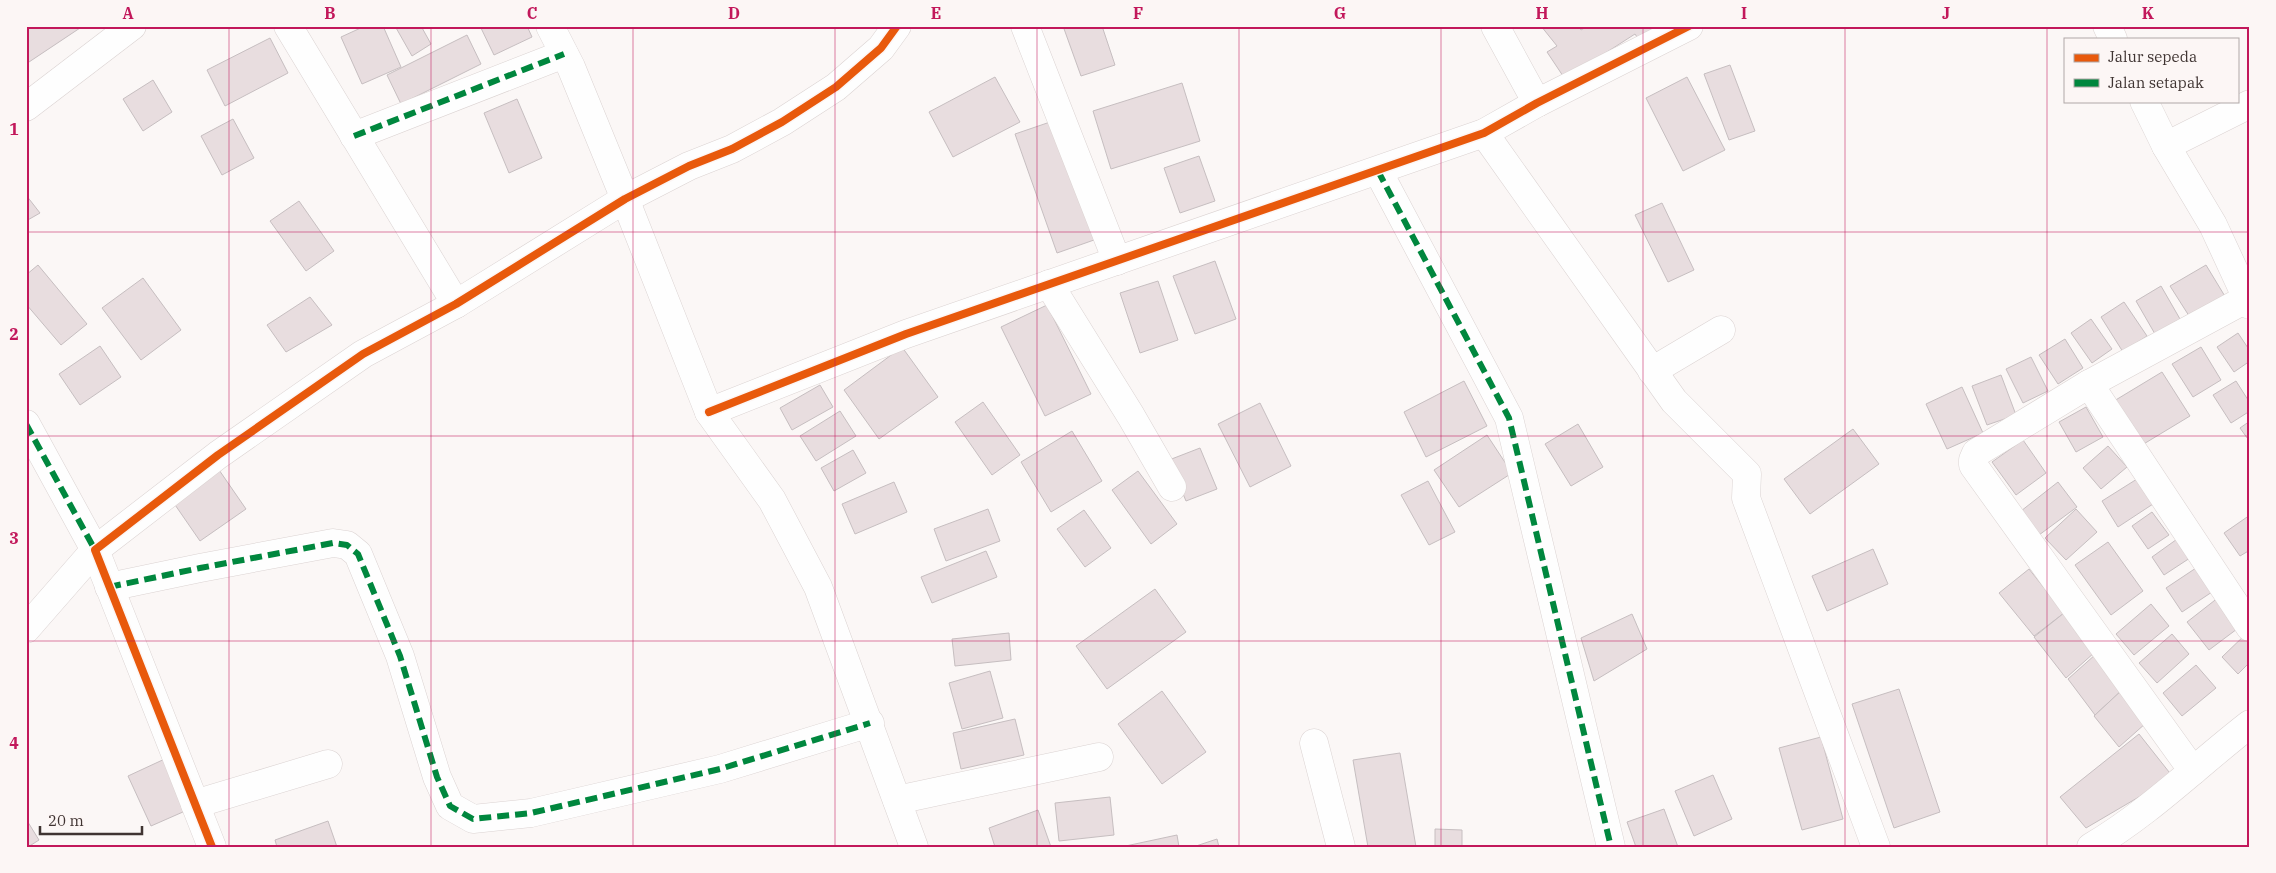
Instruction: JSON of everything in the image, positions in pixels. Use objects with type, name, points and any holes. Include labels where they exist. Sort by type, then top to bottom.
[{"type":"street","points":[[26,107],[132,26]]},
{"type":"street","points":[[288,26],[456,304]]},
{"type":"street","points":[[550,26],[564,54],[625,199],[709,412],[772,500],[818,587],[914,847]]},
{"type":"street","points":[[26,630],[95,550],[218,455],[363,354],[456,304],[625,199],[689,166],[732,149],[782,122],[836,86],[881,48],[897,26]]},
{"type":"street","points":[[1025,26],[1117,260]]},
{"type":"street","points":[[1495,26],[1537,102]]},
{"type":"street","points":[[709,412],[906,334],[1484,133],[1537,102],[1689,26]]},
{"type":"street","points":[[2107,26],[2113,38]]},
{"type":"street","points":[[354,136],[564,54]]},
{"type":"street","points":[[2144,102],[2166,146],[2213,225],[2248,302],[2089,384],[1976,453],[1973,465],[2193,771]]},
{"type":"street","points":[[2166,146],[2250,104]]},
{"type":"street","points":[[1484,133],[1674,402],[1747,474],[1746,498],[1876,847]]},
{"type":"street","points":[[1378,170],[1509,418],[1611,847]]},
{"type":"street","points":[[1049,284],[1131,416],[1172,487]]},
{"type":"street","points":[[1652,371],[1721,330]]},
{"type":"street","points":[[2089,384],[2250,627]]},
{"type":"street","points":[[26,424],[95,550],[212,847]]},
{"type":"street","points":[[109,587],[324,545],[346,545],[358,554],[400,656],[437,777],[450,806],[473,819],[531,813],[720,769],[870,724]]},
{"type":"street","points":[[2091,847],[2142,814],[2250,724]]},
{"type":"street","points":[[1314,743],[1341,847]]},
{"type":"street","points":[[897,800],[1099,757]]},
{"type":"street","points":[[195,804],[328,764]]},
{"type":"building","points":[[26,26],[83,26],[26,64]]},
{"type":"building","points":[[365,26],[383,26],[401,67],[362,84],[341,37]]},
{"type":"building","points":[[395,26],[421,26],[431,44],[412,56]]},
{"type":"building","points":[[480,26],[527,26],[532,37],[494,55]]},
{"type":"building","points":[[1063,26],[1102,26],[1115,65],[1081,76]]},
{"type":"building","points":[[1541,26],[1578,26],[1581,30],[1588,26],[1649,26],[1654,34],[1641,43],[1635,34],[1565,79],[1547,52],[1557,46]]},
{"type":"building","points":[[467,35],[481,64],[401,104],[387,75]]},
{"type":"building","points":[[270,38],[288,73],[225,106],[207,70]]},
{"type":"building","points":[[1730,65],[1755,131],[1729,140],[1704,74]]},
{"type":"building","points":[[995,77],[1020,122],[953,157],[929,112]]},
{"type":"building","points":[[1687,77],[1725,150],[1683,171],[1646,98]]},
{"type":"building","points":[[153,80],[172,112],[143,131],[123,99]]},
{"type":"building","points":[[1182,83],[1200,141],[1111,169],[1093,111]]},
{"type":"building","points":[[517,99],[542,158],[509,173],[484,113]]},
{"type":"building","points":[[233,119],[254,158],[222,175],[201,136]]},
{"type":"building","points":[[1053,121],[1094,240],[1057,253],[1015,134]]},
{"type":"building","points":[[1199,156],[1215,201],[1180,213],[1164,168]]},
{"type":"building","points":[[26,195],[40,213],[26,221]]},
{"type":"building","points":[[299,201],[334,251],[306,271],[270,221]]},
{"type":"building","points":[[1662,203],[1694,270],[1668,282],[1635,215]]},
{"type":"building","points":[[1215,261],[1236,319],[1195,334],[1173,276]]},
{"type":"building","points":[[38,265],[87,324],[61,345],[26,304],[26,275]]},
{"type":"building","points":[[2206,265],[2226,298],[2191,319],[2170,286]]},
{"type":"building","points":[[143,278],[181,330],[141,360],[102,308]]},
{"type":"building","points":[[1158,281],[1178,340],[1140,353],[1120,293]]},
{"type":"building","points":[[2161,286],[2180,319],[2155,334],[2136,301]]},
{"type":"building","points":[[310,297],[332,325],[286,352],[267,325]]},
{"type":"building","points":[[2124,302],[2147,336],[2123,352],[2101,317]]},
{"type":"building","points":[[1047,305],[1091,394],[1045,416],[1001,327]]},
{"type":"building","points":[[2091,319],[2112,349],[2092,363],[2071,333]]},
{"type":"building","points":[[2238,333],[2250,351],[2250,361],[2234,372],[2217,347]]},
{"type":"building","points":[[2065,339],[2083,368],[2058,384],[2039,355]]},
{"type":"building","points":[[100,346],[121,377],[80,405],[59,374]]},
{"type":"building","points":[[902,347],[938,397],[879,439],[844,390]]},
{"type":"building","points":[[2201,347],[2221,380],[2193,397],[2172,364]]},
{"type":"building","points":[[2031,357],[2048,391],[2023,403],[2006,369]]},
{"type":"building","points":[[2162,372],[2190,416],[2142,445],[2114,401]]},
{"type":"building","points":[[2001,375],[2016,415],[1987,425],[1972,386]]},
{"type":"building","points":[[1464,381],[1487,426],[1426,457],[1404,412]]},
{"type":"building","points":[[2236,381],[2250,403],[2250,411],[2231,423],[2213,395]]},
{"type":"building","points":[[820,385],[833,407],[792,430],[780,408]]},
{"type":"building","points":[[1962,387],[1983,433],[1947,449],[1926,404]]},
{"type":"building","points":[[983,402],[1020,455],[992,475],[955,422]]},
{"type":"building","points":[[1260,403],[1291,466],[1250,487],[1218,424]]},
{"type":"building","points":[[2086,407],[2103,437],[2076,452],[2059,422]]},
{"type":"building","points":[[840,411],[856,436],[816,461],[800,436]]},
{"type":"building","points":[[2250,421],[2250,442],[2240,428]]},
{"type":"building","points":[[1578,424],[1603,467],[1571,486],[1545,444]]},
{"type":"building","points":[[1853,429],[1879,464],[1810,514],[1784,479]]},
{"type":"building","points":[[1072,431],[1102,481],[1051,512],[1021,462]]},
{"type":"building","points":[[1487,435],[1512,473],[1459,507],[1434,470]]},
{"type":"building","points":[[2023,440],[2046,473],[2016,495],[1992,462]]},
{"type":"building","points":[[2108,446],[2127,467],[2101,489],[2083,468]]},
{"type":"building","points":[[1200,448],[1217,489],[1186,501],[1169,460]]},
{"type":"building","points":[[853,450],[866,473],[834,491],[821,468]]},
{"type":"building","points":[[217,467],[246,509],[200,541],[171,499]]},
{"type":"building","points":[[1138,471],[1177,524],[1151,544],[1112,490]]},
{"type":"building","points":[[2137,479],[2153,504],[2118,527],[2102,501]]},
{"type":"building","points":[[1428,481],[1455,532],[1429,545],[1401,495]]},
{"type":"building","points":[[894,482],[907,512],[855,534],[842,504]]},
{"type":"building","points":[[2058,482],[2077,507],[2039,535],[2021,511]]},
{"type":"building","points":[[988,509],[1000,541],[946,561],[934,529]]},
{"type":"building","points":[[2076,509],[2097,532],[2066,560],[2045,538]]},
{"type":"building","points":[[1084,510],[1111,548],[1085,567],[1057,529]]},
{"type":"building","points":[[2152,512],[2169,535],[2148,549],[2132,526]]},
{"type":"building","points":[[2250,515],[2250,550],[2240,556],[2224,533]]},
{"type":"building","points":[[2180,537],[2193,556],[2164,575],[2152,557]]},
{"type":"building","points":[[2108,542],[2143,591],[2111,615],[2075,565]]},
{"type":"building","points":[[1873,549],[1888,584],[1827,611],[1812,576]]},
{"type":"building","points":[[986,551],[997,577],[932,603],[921,577]]},
{"type":"building","points":[[2199,566],[2215,590],[2182,612],[2166,588]]},
{"type":"building","points":[[2029,569],[2064,613],[2034,636],[1999,593]]},
{"type":"building","points":[[1155,589],[1186,632],[1107,689],[1076,646]]},
{"type":"building","points":[[2219,597],[2241,626],[2209,650],[2187,622]]},
{"type":"building","points":[[2151,604],[2169,626],[2134,655],[2116,634]]},
{"type":"building","points":[[2064,613],[2095,652],[2066,678],[2034,637]]},
{"type":"building","points":[[1632,614],[1647,649],[1594,681],[1581,638]]},
{"type":"building","points":[[2248,632],[2250,662],[2238,674],[2222,657]]},
{"type":"building","points":[[1009,633],[1011,660],[955,666],[952,639]]},
{"type":"building","points":[[2172,634],[2189,654],[2157,683],[2139,663]]},
{"type":"building","points":[[2096,654],[2122,690],[2095,715],[2068,679]]},
{"type":"building","points":[[2196,665],[2216,688],[2182,716],[2163,693]]},
{"type":"building","points":[[990,671],[1003,718],[962,729],[949,683]]},
{"type":"building","points":[[1899,689],[1940,812],[1894,828],[1852,704]]},
{"type":"building","points":[[2122,690],[2146,723],[2119,747],[2094,716]]},
{"type":"building","points":[[1162,691],[1206,752],[1162,784],[1118,724]]},
{"type":"building","points":[[1015,719],[1024,755],[961,769],[953,733]]},
{"type":"building","points":[[2139,734],[2173,777],[2086,828],[2060,797]]},
{"type":"building","points":[[1821,737],[1843,819],[1802,830],[1779,748]]},
{"type":"building","points":[[1400,753],[1416,847],[1368,847],[1353,760]]},
{"type":"building","points":[[169,757],[192,808],[151,826],[128,776]]},
{"type":"building","points":[[1713,775],[1732,819],[1694,836],[1675,791]]},
{"type":"building","points":[[1110,797],[1114,835],[1059,841],[1055,803]]},
{"type":"building","points":[[1664,809],[1678,847],[1636,847],[1627,822]]},
{"type":"building","points":[[1038,810],[1051,847],[995,847],[989,828]]},
{"type":"building","points":[[26,819],[39,840],[28,847],[26,847]]},
{"type":"building","points":[[328,821],[337,847],[277,847],[275,840]]},
{"type":"building","points":[[1435,829],[1462,830],[1462,847],[1435,847]]},
{"type":"building","points":[[1177,835],[1179,847],[1121,847]]},
{"type":"building","points":[[1217,839],[1219,847],[1193,847]]},
{"type":"marked path","points":[[354,136],[564,54]]},
{"type":"marked path","points":[[1378,171],[1509,418],[1611,847]]},
{"type":"marked path","points":[[26,424],[95,550]]},
{"type":"marked path","points":[[109,587],[333,543],[347,545],[358,554],[400,656],[437,777],[450,806],[473,819],[531,813],[720,769],[870,723]]},
{"type":"cycle path","points":[[212,847],[95,550],[218,455],[363,354],[456,304],[625,199],[689,166],[732,149],[782,122],[836,87],[881,48],[897,26]]},
{"type":"cycle path","points":[[709,412],[906,334],[1484,133],[1537,103],[1689,26]]}]
